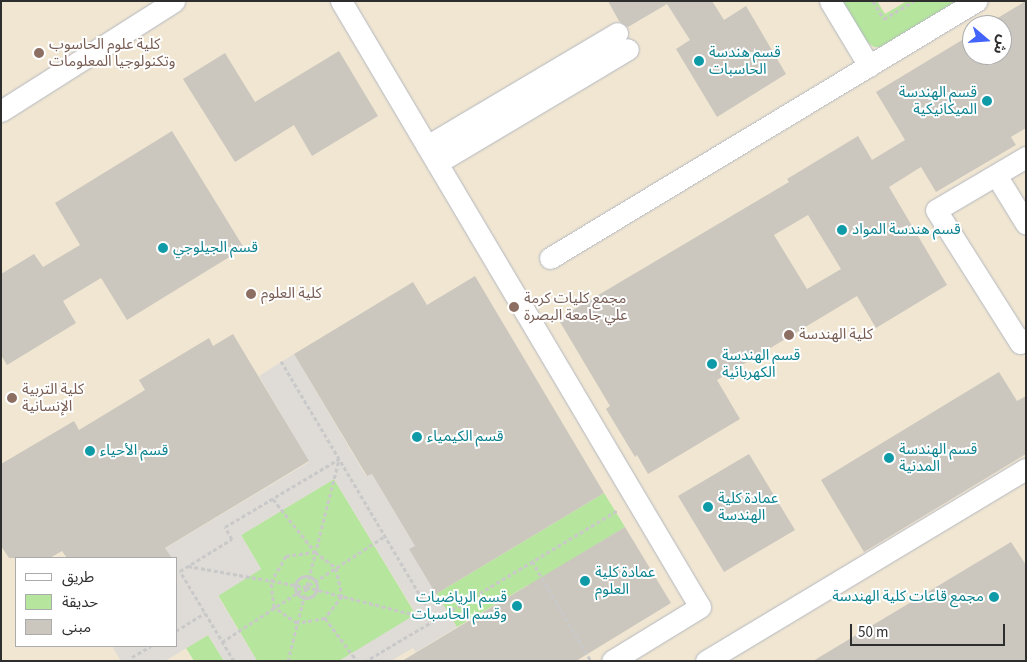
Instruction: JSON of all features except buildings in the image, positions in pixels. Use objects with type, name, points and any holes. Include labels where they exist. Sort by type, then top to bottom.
[{"type":"street","points":[[1,111],[174,1]]},
{"type":"street","points":[[341,1],[700,607],[612,661]]},
{"type":"street","points":[[830,1],[869,66]]},
{"type":"street","points":[[550,258],[976,1]]},
{"type":"street","points":[[432,154],[622,41]]},
{"type":"street","points":[[1026,157],[936,210],[1020,343],[1026,340]]},
{"type":"street","points":[[996,175],[1026,224]]},
{"type":"street","points":[[706,661],[1026,469]]},
{"type":"path","points":[[873,1],[884,19],[914,1]]},
{"type":"path","points":[[281,361],[435,620]]},
{"type":"path","points":[[234,661],[180,570],[232,539],[225,527],[339,459]]},
{"type":"path","points":[[288,661],[339,459]]},
{"type":"path","points":[[273,499],[315,552],[336,568],[342,596]]},
{"type":"path","points":[[366,661],[636,499]]},
{"type":"path","points":[[222,642],[386,536]]},
{"type":"path","points":[[315,552],[286,556],[271,582],[274,607],[297,623],[324,618],[342,596]]},
{"type":"path","points":[[532,561],[591,661]]},
{"type":"path","points":[[188,566],[306,587],[435,620]]},
{"type":"path","points":[[309,576],[315,581],[316,591],[313,595],[304,597],[297,593],[295,586],[300,578],[309,576]]},
{"type":"path","points":[[178,630],[205,613]]},
{"type":"path","points":[[324,618],[357,661]]},
{"type":"path","points":[[132,657],[149,647]]},
{"type":"shaded area","name":"مجمع كليات كرمة علي جامعة البصرة","points":[[1,1],[1026,1],[1026,661],[1,661]]},
{"type":"shaded area","points":[[294,354],[366,476],[372,474],[415,546],[410,550],[457,627],[416,652],[413,648],[391,661],[339,661],[416,614],[334,479],[241,535],[261,569],[218,596],[257,661],[224,661],[208,635],[165,661],[121,661],[113,647],[178,647],[178,557],[171,557],[169,554],[163,557],[151,557],[309,462],[259,376]]},
{"type":"green space","points":[[842,1],[877,1],[885,14],[907,1],[957,1],[880,47],[874,47],[866,41]]},
{"type":"green space","points":[[334,479],[416,615],[339,661],[257,661],[218,595],[261,569],[241,535]]},
{"type":"green space","points":[[604,493],[625,527],[555,570],[573,661],[528,585],[457,627],[436,594]]},
{"type":"green space","points":[[208,635],[224,661],[194,661],[186,648]]},
{"type":"place","name":"كلية علوم الحاسوب وتكنولوجيا المعلومات","points":[[39,53]]},
{"type":"place","name":"قسم هندسة الحاسبات","points":[[699,61]]},
{"type":"place","name":"قسم الهندسة الميكانيكية","points":[[987,101]]},
{"type":"place","name":"قسم هندسة المواد","points":[[842,230]]},
{"type":"place","name":"قسم الجيلوجي","points":[[163,248]]},
{"type":"place","name":"كلية العلوم","points":[[251,294]]},
{"type":"place","name":"مجمع كليات كرمة علي جامعة البصرة","points":[[514,307]]},
{"type":"place","name":"كلية الهندسة","points":[[789,335]]},
{"type":"place","name":"قسم الهندسة الكهربائية","points":[[712,364]]},
{"type":"place","name":"كلية التربية الإنسانية","points":[[12,398]]},
{"type":"place","name":"قسم الكيمياء","points":[[417,437]]},
{"type":"place","name":"قسم الأحياء","points":[[90,451]]},
{"type":"place","name":"قسم الهندسة المدنية","points":[[889,458]]},
{"type":"place","name":"عمادة كلية الهندسة","points":[[708,507]]},
{"type":"place","name":"عمادة كلية العلوم","points":[[585,581]]},
{"type":"place","name":"مجمع قاعات كلية الهندسة","points":[[994,597]]},
{"type":"place","name":"قسم الرياضيات وقسم الحاسبات","points":[[517,606]]}]
